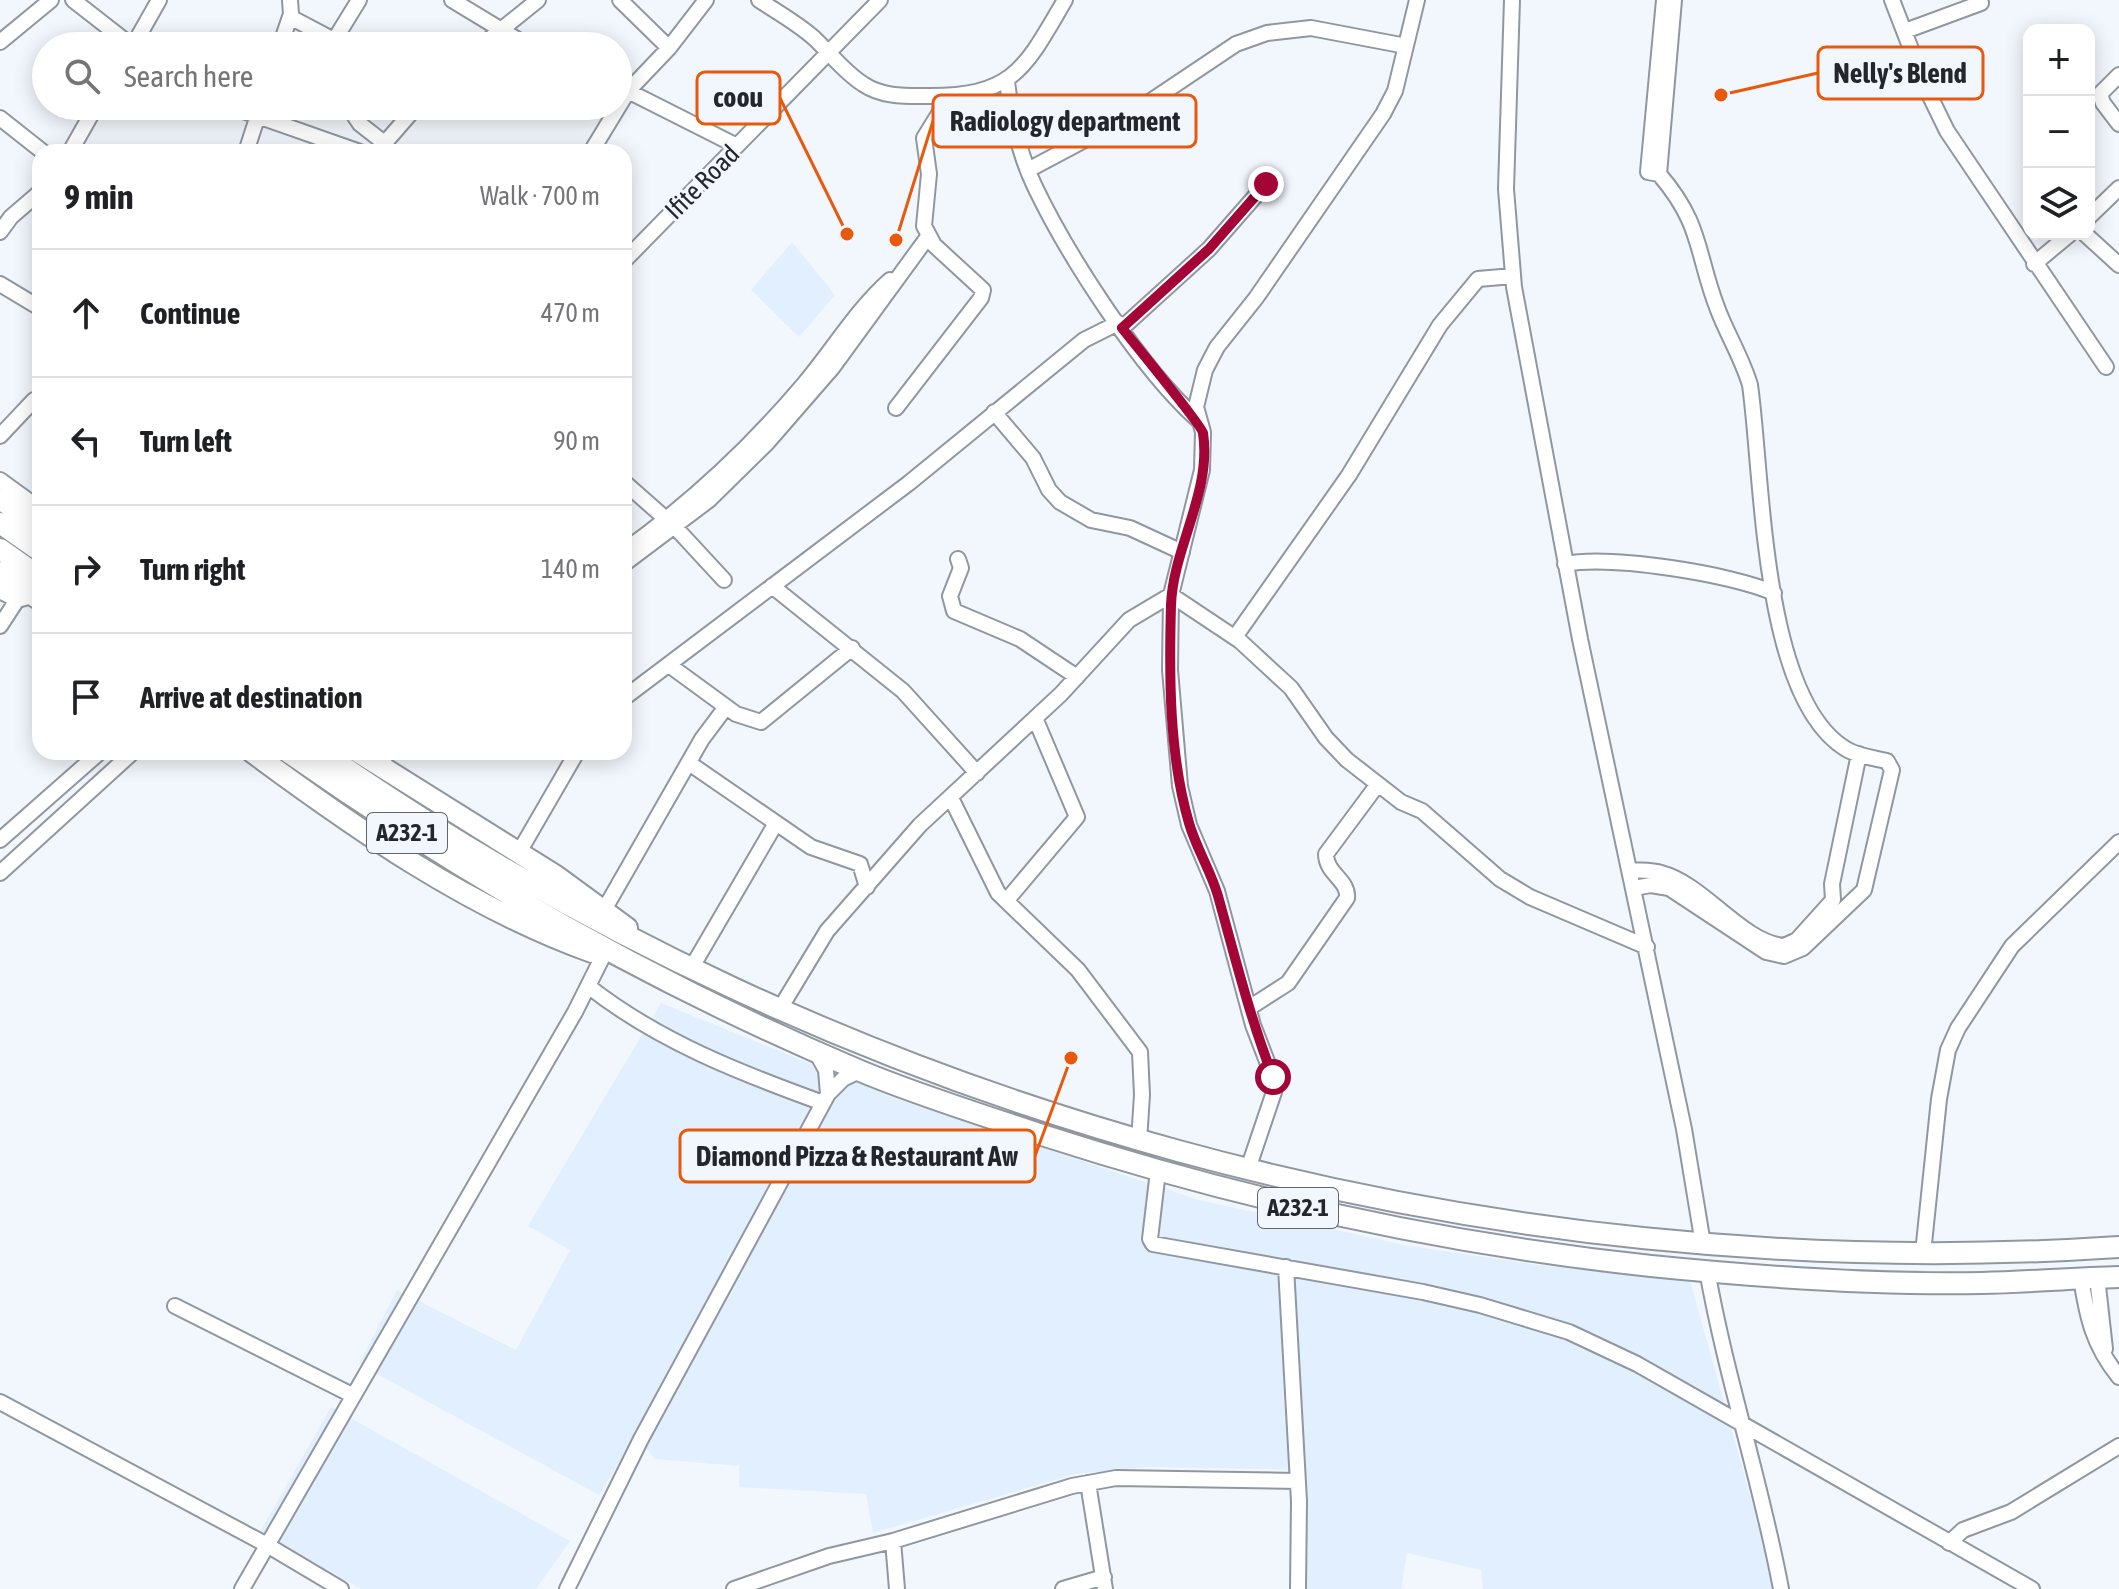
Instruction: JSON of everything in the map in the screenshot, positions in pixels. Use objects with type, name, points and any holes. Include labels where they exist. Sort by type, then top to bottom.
[{"type":"highway","points":[[0,499],[32,522]]},
{"type":"highway","points":[[0,523],[32,545]]},
{"type":"highway","points":[[0,549],[24,589]]},
{"type":"highway","points":[[263,760],[343,816],[493,908],[549,937],[647,972]]},
{"type":"highway","name":"A232-1","points":[[300,760],[420,841],[536,898],[583,916],[781,1007],[965,1083],[1139,1141],[1248,1169],[1505,1221],[1703,1244],[1805,1252],[1923,1253],[2119,1247]]},
{"type":"highway","name":"A232-1","points":[[334,760],[647,972],[859,1071],[967,1110],[1158,1171],[1266,1200],[1434,1235],[1550,1253],[1707,1270],[1954,1282],[2119,1277]]},
{"type":"highway","points":[[384,760],[604,910],[659,952]]},
{"type":"street","points":[[0,42],[51,0]]},
{"type":"street","points":[[73,0],[115,32]]},
{"type":"street","points":[[141,32],[159,0]]},
{"type":"street","points":[[285,32],[290,17],[290,0]]},
{"type":"street","points":[[345,32],[359,0]]},
{"type":"street","points":[[452,0],[498,31],[538,0]]},
{"type":"street","points":[[620,0],[669,48]]},
{"type":"street","points":[[632,81],[669,48],[706,0]]},
{"type":"street","points":[[759,0],[813,37],[863,85],[887,95],[943,96],[984,90],[1007,81],[1028,62],[1065,0]]},
{"type":"street","name":"Ifite Road","points":[[632,252],[880,0]]},
{"type":"street","points":[[1197,419],[1205,370],[1217,347],[1256,298],[1383,114],[1395,91],[1417,0]]},
{"type":"street","points":[[1512,0],[1506,189],[1513,276],[1565,564],[1647,947],[1703,1244]]},
{"type":"street","points":[[1634,888],[1651,885],[1669,888],[1766,952],[1776,956],[1794,954],[1864,890],[1891,764],[1846,750],[1832,737],[1802,697],[1781,634],[1771,575],[1750,385],[1742,357],[1717,309],[1698,236],[1681,201],[1654,173],[1664,0]]},
{"type":"street","points":[[1654,173],[1674,0]]},
{"type":"street","points":[[1892,0],[1926,88],[1947,131],[2106,367]]},
{"type":"street","points":[[1905,31],[1981,3]]},
{"type":"street","points":[[290,17],[320,32]]},
{"type":"street","points":[[1028,170],[1124,119],[1236,44],[1267,33],[1311,28],[1406,46]]},
{"type":"street","points":[[2119,75],[2100,94],[2119,124]]},
{"type":"street","points":[[1007,81],[1019,145],[1028,170],[1064,238],[1120,325],[1177,402],[1197,419],[1203,432],[1202,470],[1171,595],[1170,670],[1180,786],[1189,825],[1217,891],[1249,1008],[1273,1077],[1274,1092],[1248,1169]]},
{"type":"street","points":[[632,94],[737,146]]},
{"type":"street","points":[[896,408],[981,298],[983,290],[927,238],[924,226],[929,174],[924,138],[940,112],[943,96]]},
{"type":"street","points":[[0,118],[33,144]]},
{"type":"street","points":[[75,144],[88,120]]},
{"type":"street","points":[[249,144],[257,120]]},
{"type":"street","points":[[284,120],[341,144]]},
{"type":"street","points":[[357,120],[377,144]]},
{"type":"street","points":[[383,144],[404,120]]},
{"type":"street","points":[[595,144],[607,120]]},
{"type":"street","points":[[632,692],[909,483],[1084,340],[1120,325],[1209,249],[1266,184]]},
{"type":"street","points":[[2095,211],[2119,188]]},
{"type":"street","points":[[0,232],[11,217],[32,199]]},
{"type":"street","points":[[632,557],[731,480],[812,394],[927,238]]},
{"type":"street","points":[[2034,264],[2063,240]]},
{"type":"street","points":[[2092,240],[2119,265]]},
{"type":"street","points":[[1235,637],[1349,475],[1440,325],[1478,279],[1513,276]]},
{"type":"street","points":[[0,284],[32,303]]},
{"type":"street","points":[[0,436],[32,402]]},
{"type":"street","points":[[994,412],[1033,458],[1049,490],[1074,513],[1130,528],[1182,552]]},
{"type":"street","points":[[0,480],[32,503]]},
{"type":"street","points":[[632,489],[671,524],[724,580]]},
{"type":"street","points":[[632,546],[671,524]]},
{"type":"street","points":[[958,559],[961,568],[950,596],[954,611],[1020,639],[1077,677]]},
{"type":"street","points":[[1565,564],[1604,561],[1755,585],[1774,593]]},
{"type":"street","points":[[1755,585],[1771,575]]},
{"type":"street","points":[[772,586],[793,606],[852,648],[903,691],[977,773]]},
{"type":"street","points":[[0,626],[24,589]]},
{"type":"street","points":[[1171,595],[1235,637],[1291,688],[1326,738],[1347,760],[1401,802],[1422,811],[1500,879],[1530,897],[1647,947]]},
{"type":"street","points":[[781,1007],[827,931],[920,825],[1077,677],[1129,620],[1171,595]]},
{"type":"street","points":[[669,665],[726,707],[751,721],[761,722],[852,648]]},
{"type":"street","points":[[604,910],[689,763],[726,707]]},
{"type":"street","points":[[1007,900],[1077,817],[1035,718]]},
{"type":"street","points":[[1630,870],[1660,872],[1677,879],[1760,937],[1784,946],[1797,940],[1833,900],[1832,884],[1859,754]]},
{"type":"street","points":[[4,830],[90,760]]},
{"type":"street","points":[[0,873],[124,760]]},
{"type":"street","points":[[518,854],[572,760]]},
{"type":"street","points":[[689,763],[811,847],[860,864],[867,887]]},
{"type":"street","points":[[1249,1008],[1288,983],[1347,898],[1346,887],[1328,867],[1326,854],[1378,784]]},
{"type":"street","points":[[951,798],[988,876],[1007,900],[1078,970],[1140,1052],[1142,1095],[1139,1141]]},
{"type":"street","points":[[692,967],[776,823]]},
{"type":"street","points":[[1923,1253],[1939,1099],[1948,1050],[1958,1028],[2012,946],[2119,842]]},
{"type":"street","points":[[242,1589],[603,956]]},
{"type":"street","points":[[588,986],[640,1022],[690,1050],[825,1099]]},
{"type":"street","points":[[816,1052],[826,1070],[825,1099]]},
{"type":"street","points":[[567,1589],[641,1439],[825,1099],[843,1079],[859,1071]]},
{"type":"street","points":[[1158,1171],[1150,1239],[1153,1244],[1423,1292],[1554,1327],[1637,1364],[2032,1589]]},
{"type":"street","points":[[1286,1267],[1298,1481],[1298,1589]]},
{"type":"street","points":[[1707,1270],[1720,1342],[1767,1511],[1781,1589]]},
{"type":"street","points":[[2089,1278],[2105,1349],[2119,1369]]},
{"type":"street","points":[[2089,1278],[2089,1328],[2103,1356],[2119,1377]]},
{"type":"street","points":[[175,1306],[352,1395]]},
{"type":"street","points":[[0,1402],[267,1545],[341,1589]]},
{"type":"street","points":[[1949,1543],[1963,1530],[2011,1512],[2119,1446]]},
{"type":"street","points":[[734,1589],[829,1556],[893,1541],[1088,1483],[1130,1478],[1298,1481]]},
{"type":"street","points":[[1063,1589],[1104,1583],[1088,1483]]},
{"type":"street","points":[[893,1541],[897,1589]]},
{"type":"shaded area","points":[[792,242],[835,295],[799,337],[751,290]]},
{"type":"shaded area","points":[[661,1003],[903,1101],[1199,1200],[1409,1246],[1538,1265],[1690,1281],[1758,1524],[1772,1589],[1483,1589],[1481,1570],[1407,1553],[1401,1589],[1306,1589],[1306,1470],[1148,1467],[1075,1474],[873,1533],[866,1494],[739,1487],[739,1466],[654,1459],[648,1450],[632,1440],[599,1495],[359,1364],[397,1290],[516,1350],[570,1250],[528,1226]]},
{"type":"shaded area","points":[[331,1407],[570,1541],[536,1589],[361,1589],[260,1532]]},
{"type":"place","name":"Nelly's Blend","points":[[1721,95]]},
{"type":"place","name":"coou","points":[[847,234]]},
{"type":"place","name":"Radiology department","points":[[896,240]]},
{"type":"place","name":"Diamond Pizza & Restaurant Aw","points":[[1071,1058]]},
{"type":"route","points":[[1266,184],[1209,249],[1122,328],[1177,402],[1197,419],[1203,432],[1202,470],[1171,595],[1170,670],[1180,786],[1189,825],[1217,891],[1253,1025],[1273,1077]]}]
